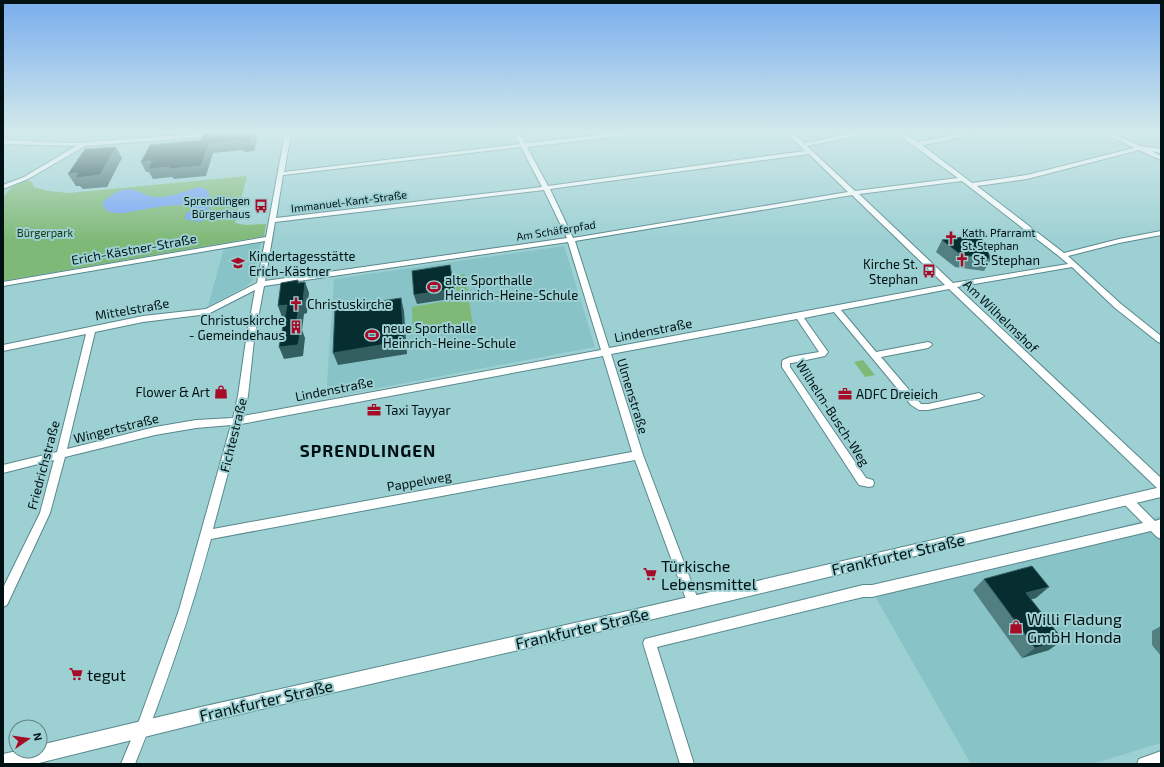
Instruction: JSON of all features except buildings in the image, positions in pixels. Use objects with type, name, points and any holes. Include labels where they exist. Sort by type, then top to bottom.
[{"type":"street","points":[[3,187],[26,178],[42,169]]},
{"type":"street","name":"Fichtestraße","points":[[128,764],[143,728],[182,617],[206,535],[236,421],[247,372],[250,340],[270,238],[281,169]]},
{"type":"street","points":[[280,174],[325,169]]},
{"type":"street","name":"Ulmenstraße","points":[[536,169],[571,240],[638,455],[693,602]]},
{"type":"street","name":"Immanuel-Kant-Straße","points":[[272,220],[546,188],[687,169]]},
{"type":"street","name":"Am Wilhelmshof","points":[[828,169],[1161,485]]},
{"type":"street","points":[[950,169],[1063,255],[1118,306],[1161,340]]},
{"type":"street","points":[[972,185],[1023,178],[1056,169]]},
{"type":"street","name":"Am Schäferpfad","points":[[261,284],[571,240],[854,193],[963,179]]},
{"type":"street","points":[[1063,255],[1118,241],[1161,233]]},
{"type":"street","name":"Erich-Kästner-Straße","points":[[3,284],[270,238]]},
{"type":"street","name":"Lindenstraße","points":[[236,421],[1073,264]]},
{"type":"street","name":"Mittelstraße","points":[[3,348],[148,318],[208,311],[261,284]]},
{"type":"street","points":[[836,308],[914,403],[919,406],[928,407],[979,396]]},
{"type":"street","name":"Wilhelm-Busch-Weg","points":[[799,316],[824,352],[822,354],[790,360],[786,362],[786,367],[863,482],[869,483]]},
{"type":"street","name":"Friedrichstraße","points":[[3,601],[46,513],[62,454],[91,330]]},
{"type":"street","points":[[875,355],[928,345]]},
{"type":"street","name":"Wingertstraße","points":[[3,469],[181,426],[236,421]]},
{"type":"street","name":"Pappelweg","points":[[206,535],[638,455]]},
{"type":"street","name":"Frankfurter Straße","points":[[3,763],[143,728],[693,602],[1161,492]]},
{"type":"street","points":[[1127,500],[1158,528]]},
{"type":"street","name":"Frankfurter Straße","points":[[686,764],[649,643],[863,591],[872,591],[1158,528]]},
{"type":"street","points":[[1144,764],[1161,758]]},
{"type":"shaded area","name":"Kindertagesstätte Erich-Kästner","points":[[261,243],[253,280],[247,286],[208,306],[224,248]]},
{"type":"shaded area","points":[[564,246],[595,347],[326,398],[334,279]]},
{"type":"shaded area","points":[[1161,516],[1161,743],[1092,764],[971,764],[872,591]]},
{"type":"green space","name":"Bürgerpark","points":[[247,176],[235,223],[246,225],[266,224],[264,236],[3,281],[3,197],[12,187],[27,180],[32,182],[34,187],[48,191],[69,193]]},
{"type":"green space","points":[[465,274],[473,326],[413,333],[412,307],[458,299],[454,276]]},
{"type":"green space","points":[[863,360],[875,375],[865,377],[854,362]]},
{"type":"water","points":[[200,187],[207,190],[210,198],[210,208],[207,216],[201,222],[188,220],[185,218],[186,214],[192,209],[192,205],[166,206],[119,213],[107,211],[103,205],[105,200],[109,197],[127,189],[138,191],[154,197],[161,197]]},
{"type":"place","name":"Sprendlingen Bürgerhaus","points":[[261,206]]},
{"type":"place","name":"Kath. Pfarramt St. Stephan","points":[[951,238]]},
{"type":"place","name":"St. Stephan","points":[[962,260]]},
{"type":"place","name":"Kindertagesstätte Erich-Kästner","points":[[238,263]]},
{"type":"place","name":"Kirche St. Stephan","points":[[929,271]]},
{"type":"place","name":"alte Sporthalle Heinrich-Heine-Schule","points":[[434,287]]},
{"type":"place","name":"Christuskirche","points":[[296,304]]},
{"type":"place","name":"Christuskirche - Gemeindehaus","points":[[296,327]]},
{"type":"place","name":"neue Sporthalle Heinrich-Heine-Schule","points":[[372,335]]},
{"type":"place","name":"Flower & Art","points":[[221,392]]},
{"type":"place","name":"ADFC Dreieich","points":[[845,394]]},
{"type":"place","name":"Taxi Tayyar","points":[[374,410]]},
{"type":"place","name":"Türkische Lebensmittel","points":[[650,574]]},
{"type":"place","name":"Willi Fladung GmbH Honda","points":[[1016,627]]},
{"type":"place","name":"tegut","points":[[76,674]]},
{"type":"district","name":"SPRENDLINGEN","points":[[368,450]]}]
